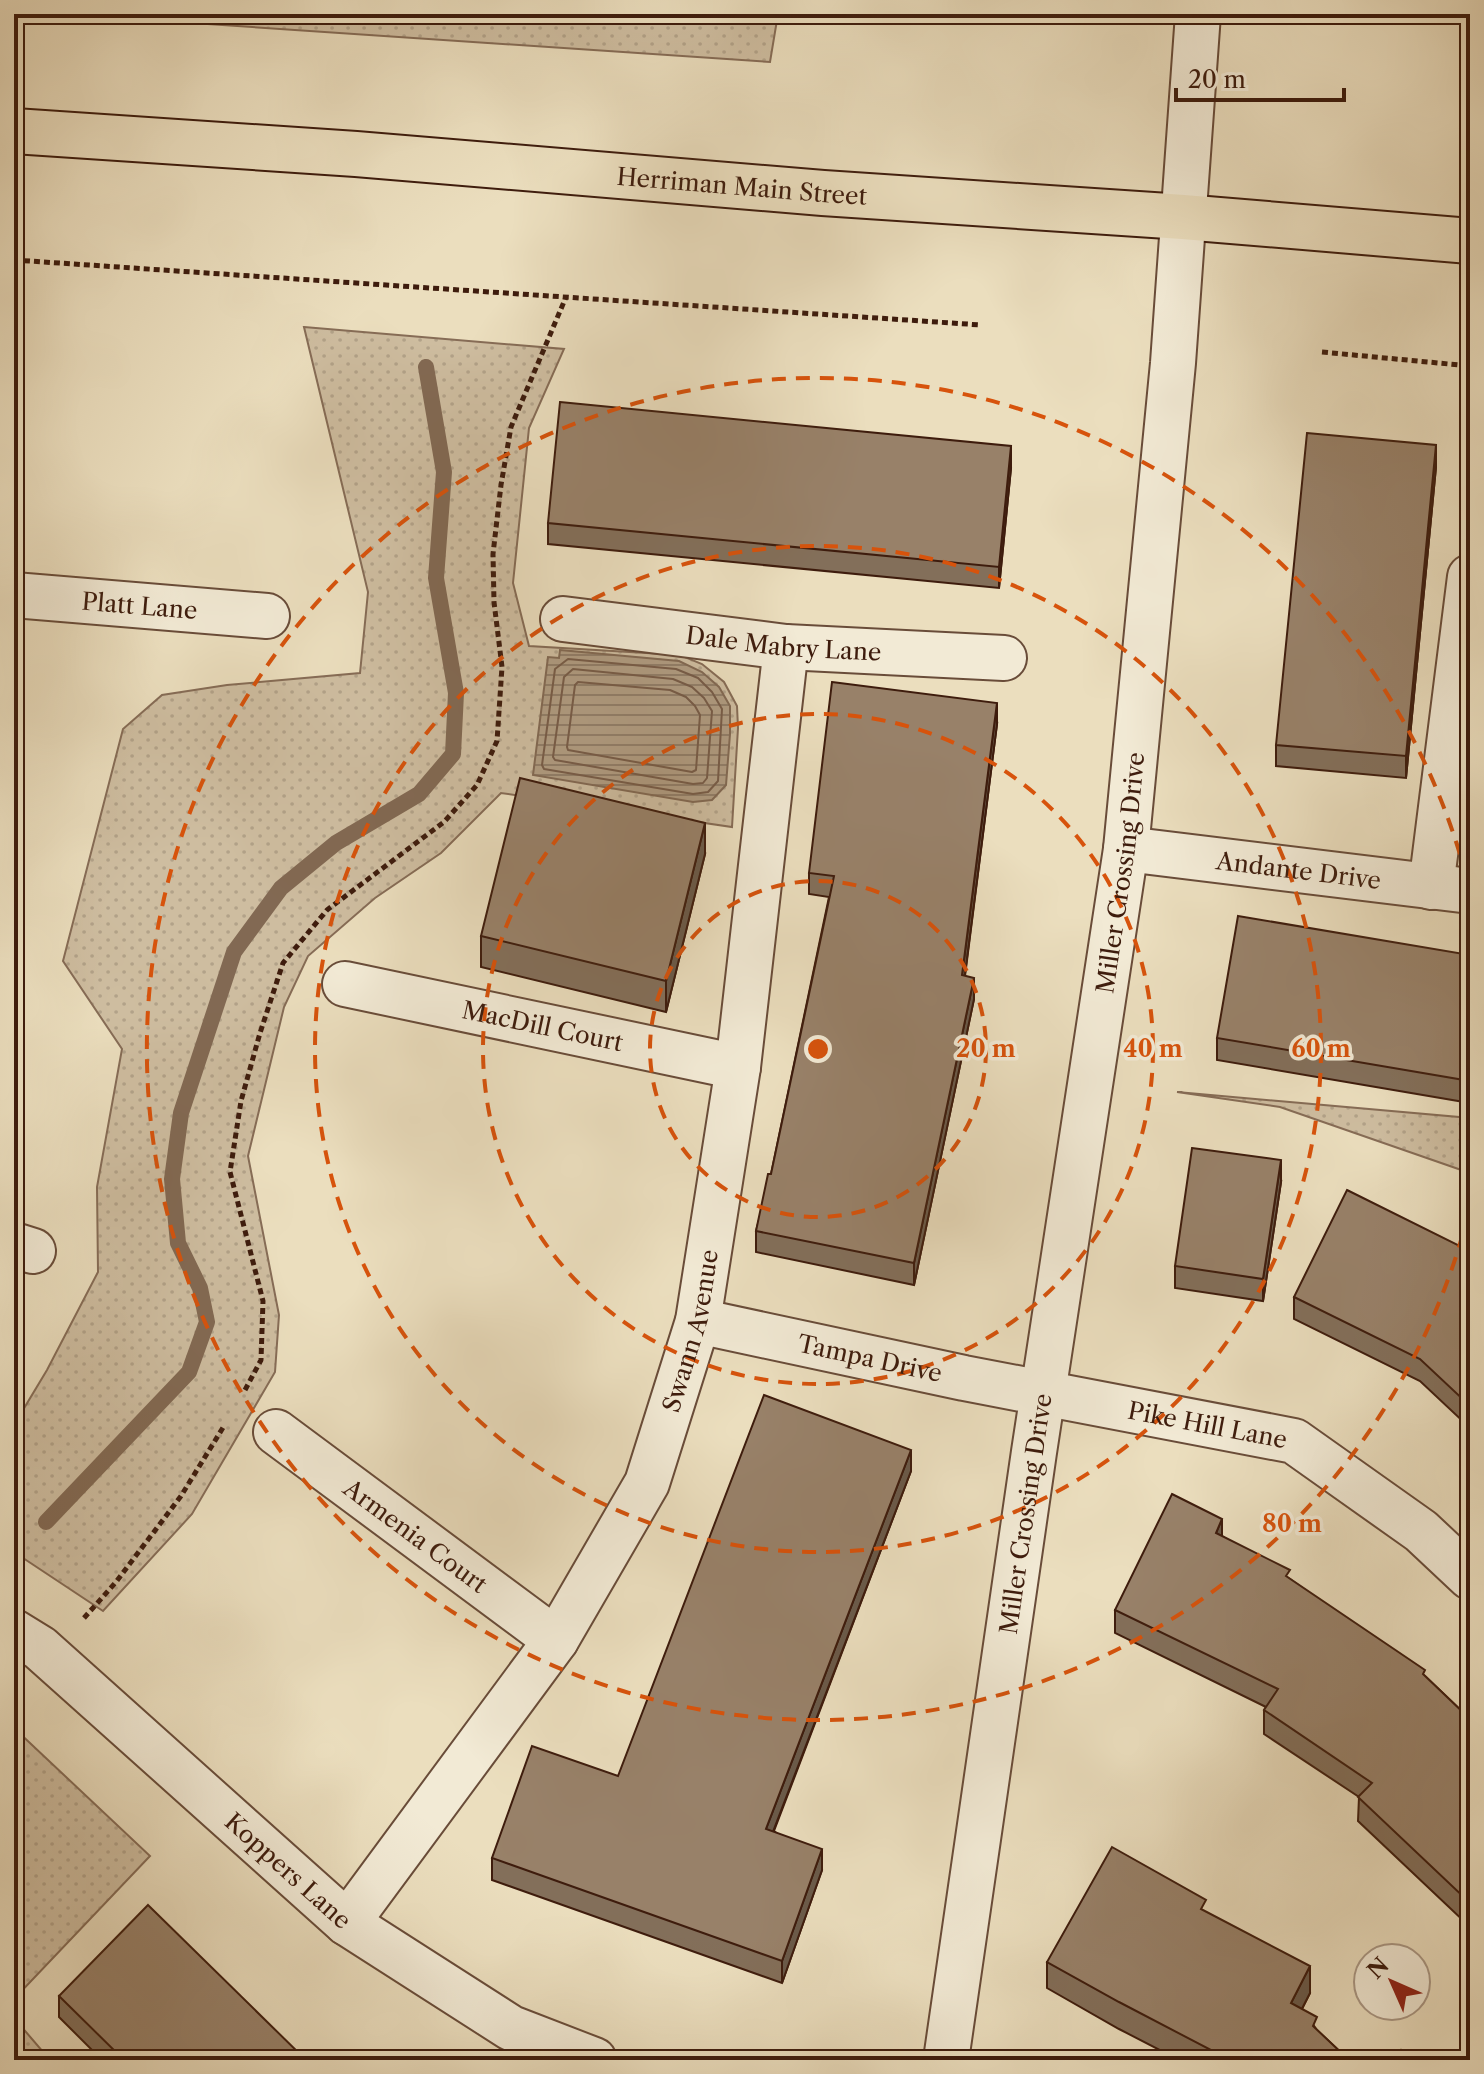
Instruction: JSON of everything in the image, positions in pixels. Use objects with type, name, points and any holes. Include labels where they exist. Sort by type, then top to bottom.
[{"type":"main road","name":"Herriman Main Street","points":[[14,131],[356,154],[823,193],[1183,217],[1470,241]]},
{"type":"street","name":"Miller Crossing Drive","points":[[946,2060],[1126,849],[1172,378],[1198,14]]},
{"type":"street","points":[[1451,889],[1470,577]]},
{"type":"street","name":"Platt Lane","points":[[14,595],[267,616]]},
{"type":"street","name":"Dale Mabry Lane","points":[[563,619],[786,647],[1004,658]]},
{"type":"street","name":"Swann Avenue","points":[[347,1923],[556,1640],[647,1483],[698,1321],[738,1067],[786,647]]},
{"type":"street","name":"Andante Drive","points":[[1126,849],[1451,889]]},
{"type":"street","name":"MacDill Court","points":[[345,984],[738,1067]]},
{"type":"street","name":"Tampa Drive","points":[[698,1321],[1044,1394]]},
{"type":"street","name":"Pike Hill Lane","points":[[1044,1394],[1294,1441],[1421,1531],[1470,1577]]},
{"type":"street","name":"Armenia Court","points":[[276,1432],[556,1640]]},
{"type":"street","name":"Koppers Lane","points":[[14,1632],[40,1648],[347,1923],[511,2028],[594,2060]]},
{"type":"path","points":[[14,260],[981,325]]},
{"type":"path","points":[[1322,352],[1470,366]]},
{"type":"shaded area","points":[[58,14],[778,14],[770,62]]},
{"type":"shaded area","points":[[304,327],[564,349],[529,428],[513,583],[529,646],[680,655],[702,664],[724,682],[737,706],[732,827],[501,793],[441,853],[375,898],[308,956],[284,1007],[248,1156],[279,1315],[275,1372],[192,1514],[103,1611],[14,1552],[14,1433],[17,1420],[98,1272],[97,1187],[122,1049],[63,961],[123,729],[162,695],[227,685],[360,673],[368,592]]},
{"type":"shaded area","points":[[1177,1092],[1470,1118],[1470,1173],[1280,1107]]},
{"type":"shaded area","points":[[14,1728],[150,1856],[14,1999]]},
{"type":"shaded area","points":[[14,2018],[50,2060],[14,2060]]},
{"type":"water","points":[[560,650],[679,661],[702,672],[719,687],[730,706],[726,785],[712,800],[693,802],[533,775],[548,657],[559,658]]},
{"type":"building","points":[[560,402],[1011,446],[999,567],[548,523]]},
{"type":"building","points":[[1307,433],[1436,445],[1406,756],[1276,745]]},
{"type":"building","points":[[832,682],[997,703],[962,975],[974,978],[914,1263],[756,1231],[768,1174],[771,1174],[834,876],[809,873]]},
{"type":"building","points":[[520,778],[705,823],[666,981],[481,936]]},
{"type":"building","points":[[1238,916],[1470,955],[1470,1081],[1217,1038]]},
{"type":"building","points":[[1192,1148],[1281,1160],[1263,1279],[1175,1266]]},
{"type":"building","points":[[1347,1190],[1470,1251],[1470,1406],[1420,1359],[1294,1297]]},
{"type":"building","points":[[764,1395],[911,1450],[766,1829],[822,1849],[782,1961],[492,1858],[532,1746],[618,1776]]},
{"type":"building","points":[[1172,1494],[1222,1519],[1216,1533],[1290,1570],[1286,1576],[1425,1670],[1423,1674],[1470,1719],[1470,1903],[1358,1797],[1372,1783],[1264,1710],[1278,1689],[1115,1610]]},
{"type":"building","points":[[1112,1847],[1206,1900],[1201,1909],[1310,1966],[1291,2003],[1317,2017],[1313,2026],[1349,2060],[1230,2060],[1047,1962]]},
{"type":"building","points":[[148,1905],[306,2060],[124,2060],[59,1996]]},
{"type":"building","points":[[1401,2050],[1411,2060],[1391,2060]]},
{"type":"waterway","points":[[46,1522],[189,1372],[207,1322],[200,1288],[178,1243],[172,1179],[181,1113],[234,952],[281,888],[336,843],[419,794],[453,754],[456,693],[436,578],[444,472],[426,367]]}]
